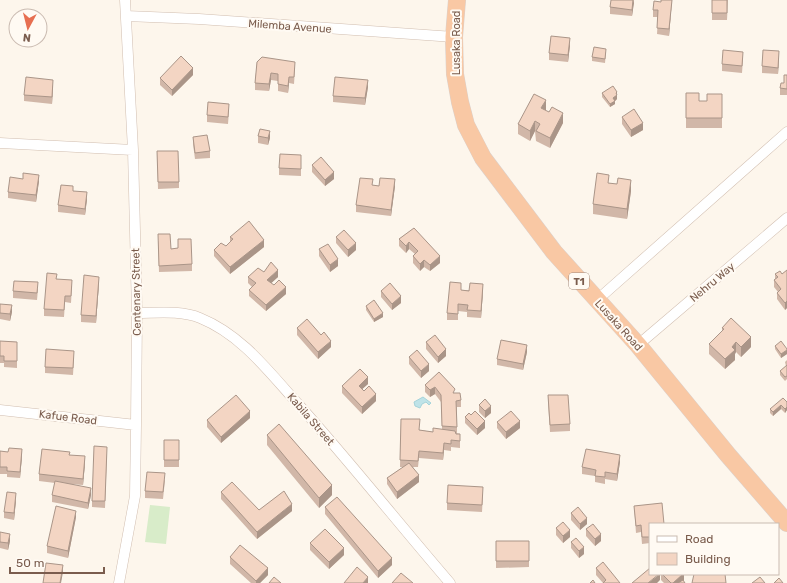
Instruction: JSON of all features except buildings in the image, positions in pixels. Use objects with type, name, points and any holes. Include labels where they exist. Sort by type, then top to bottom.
[{"type":"highway","name":"Lusaka Road","points":[[457,0],[454,37],[455,74],[466,125],[483,158],[554,252],[596,301],[638,346],[787,523]]},
{"type":"street","name":"Centenary Street","points":[[119,583],[135,496],[136,425],[137,313],[133,150],[125,0]]},
{"type":"street","name":"Milemba Avenue","points":[[126,16],[199,19],[454,37]]},
{"type":"street","points":[[596,301],[787,132]]},
{"type":"street","points":[[0,143],[133,150]]},
{"type":"street","name":"Nehru Way","points":[[638,346],[787,218]]},
{"type":"street","name":"Kabila Street","points":[[137,313],[179,314],[198,317],[222,329],[249,350],[319,428],[450,583]]},
{"type":"street","name":"Kafue Road","points":[[0,410],[136,425]]},
{"type":"green space","points":[[150,505],[170,507],[166,544],[145,542]]},
{"type":"water","points":[[423,397],[431,403],[429,405],[426,402],[422,404],[420,408],[415,406],[414,402]]}]
